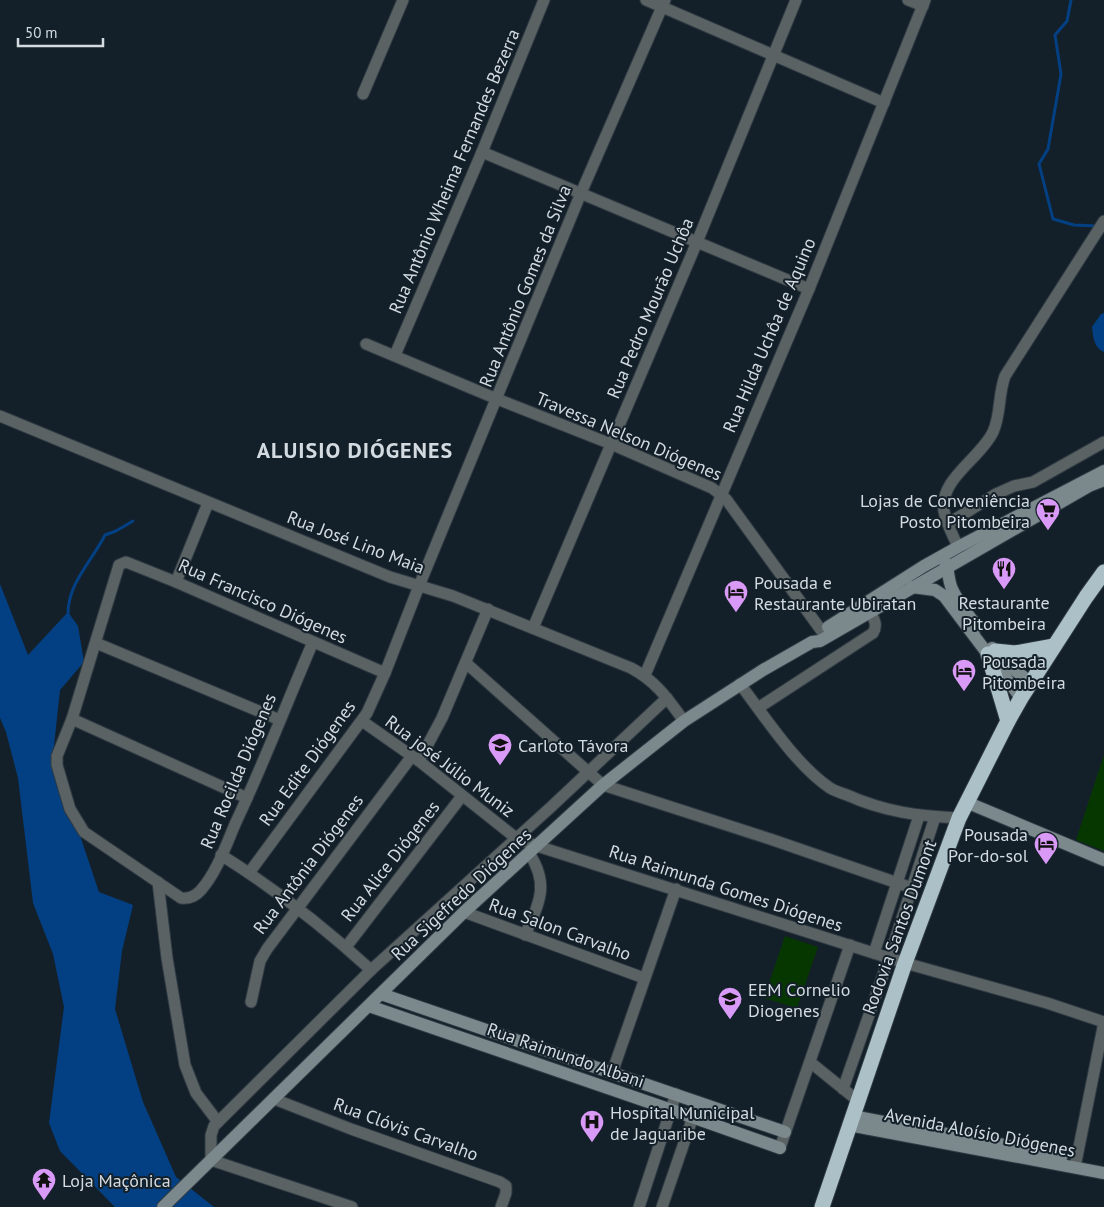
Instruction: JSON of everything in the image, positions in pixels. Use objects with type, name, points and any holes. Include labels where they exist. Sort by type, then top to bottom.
[{"type":"highway","name":"Rodovia Santos Dumont","points":[[822,1207],[905,963],[966,802],[1021,698],[1104,572]]},
{"type":"highway","points":[[1008,721],[992,653],[1015,653],[1054,646]]},
{"type":"street","points":[[363,94],[403,0]]},
{"type":"street","name":"Rua Antônio Wheima Fernandes Bezerra","points":[[394,354],[482,152],[544,0]]},
{"type":"street","points":[[646,0],[663,3],[773,56],[884,103]]},
{"type":"street","name":"Rua Pedro Mourão Uchôa","points":[[533,628],[697,242],[796,0]]},
{"type":"street","points":[[908,0],[924,3]]},
{"type":"street","name":"Rua Antônio Gomes da Silva","points":[[419,586],[581,194],[663,3]]},
{"type":"street","name":"Rua Hilda Uchôa de Aquino","points":[[645,675],[720,494],[809,289],[924,3]]},
{"type":"street","points":[[482,152],[809,289]]},
{"type":"street","points":[[958,546],[944,512],[943,500],[945,491],[988,442],[998,417],[1000,388],[1005,376],[1104,221]]},
{"type":"street","name":"Travessa Nelson Diógenes","points":[[366,344],[611,444],[704,484],[720,494],[734,510],[824,634]]},
{"type":"street","name":"Rua José Lino Maia","points":[[0,416],[390,577],[436,590],[645,675],[667,698],[684,721]]},
{"type":"street","points":[[949,523],[996,494],[1014,486],[1033,482],[1104,442]]},
{"type":"street","points":[[824,634],[912,587],[944,561],[958,546],[1104,471]]},
{"type":"street","points":[[824,634],[944,561],[1053,508],[1089,486],[1104,480]]},
{"type":"street","points":[[1089,486],[1104,487]]},
{"type":"street","points":[[176,582],[208,503]]},
{"type":"street","points":[[944,561],[953,592],[1021,698]]},
{"type":"street","name":"Rua Francisco Diógenes","points":[[96,643],[119,565],[126,562],[385,673]]},
{"type":"street","name":"Rua Edite Diógenes","points":[[249,873],[288,818],[362,722],[385,673],[419,586]]},
{"type":"street","points":[[912,587],[935,590],[944,596],[992,653],[1031,683]]},
{"type":"street","name":"Rua Antônia Diógenes","points":[[251,1002],[260,961],[267,949],[415,758],[442,718],[488,610]]},
{"type":"street","points":[[758,708],[873,633],[876,625],[870,611]]},
{"type":"street","name":"Rua Sigefredo Diógenes","points":[[163,1207],[464,912],[602,785],[684,721],[740,684],[812,642],[817,642],[824,634]]},
{"type":"street","name":"Rua Rocilda Diógenes","points":[[158,882],[180,898],[191,898],[202,889],[221,855],[247,798],[313,642]]},
{"type":"street","points":[[218,1122],[196,1093],[185,1065],[167,958],[158,882],[84,832],[70,809],[56,761],[72,719],[96,643],[280,720]]},
{"type":"street","points":[[466,663],[602,785],[912,888]]},
{"type":"street","points":[[740,684],[795,755],[830,788],[867,804],[919,816],[959,818]]},
{"type":"street","points":[[352,1207],[211,1160],[212,1136],[218,1122],[372,970],[589,772],[667,698]]},
{"type":"street","points":[[72,719],[247,798]]},
{"type":"street","name":"Rua josé Júlio Muniz","points":[[362,722],[415,758],[516,838],[533,849]]},
{"type":"street","name":"Rua Alice Diógenes","points":[[346,947],[462,796]]},
{"type":"street","points":[[966,802],[1104,860]]},
{"type":"street","points":[[874,953],[919,816]]},
{"type":"street","points":[[843,1089],[889,958],[935,817]]},
{"type":"street","points":[[525,935],[540,896],[540,873],[533,849]]},
{"type":"street","name":"Rua Raimunda Gomes Diógenes","points":[[533,849],[676,889],[905,963],[1047,1003],[1104,1022]]},
{"type":"street","points":[[221,855],[249,873],[297,909],[372,970]]},
{"type":"street","points":[[612,1074],[676,889]]},
{"type":"street","name":"Rua Salon Carvalho","points":[[464,912],[644,978]]},
{"type":"street","points":[[780,1148],[850,945]]},
{"type":"street","name":"Rua Raimundo Albani","points":[[381,994],[785,1132]]},
{"type":"street","name":"Rua Raimundo Albani","points":[[369,1006],[780,1148]]},
{"type":"street","points":[[428,1027],[435,1013]]},
{"type":"street","points":[[1076,1163],[1104,1022]]},
{"type":"street","points":[[544,1066],[549,1052]]},
{"type":"street","points":[[810,1062],[858,1100]]},
{"type":"street","points":[[639,1207],[676,1094]]},
{"type":"street","name":"Rua Clóvis Carvalho","points":[[274,1099],[500,1182],[506,1186],[501,1207]]},
{"type":"street","points":[[662,1207],[698,1102]]},
{"type":"street","name":"Avenida Aloísio Diógenes","points":[[851,1120],[1076,1163],[1104,1164]]},
{"type":"street","points":[[658,1150],[679,1157]]},
{"type":"street","name":"Avenida Aloísio Diógenes","points":[[1076,1163],[1104,1173]]},
{"type":"green space","points":[[1104,755],[1104,851],[1076,840]]},
{"type":"green space","points":[[785,936],[818,947],[797,1008],[764,998]]},
{"type":"water","points":[[1104,313],[1104,352],[1096,345],[1092,327],[1101,314]]},
{"type":"water","points":[[0,584],[28,655],[68,612],[78,626],[84,662],[60,690],[53,755],[99,892],[133,905],[122,951],[115,1009],[143,1102],[176,1177],[214,1207],[115,1207],[60,1151],[49,1123],[64,1007],[53,954],[33,903],[18,778],[6,732],[0,718]]},
{"type":"waterway","points":[[1071,0],[1067,21],[1055,35],[1061,74],[1048,149],[1039,164],[1053,219],[1074,225],[1098,226]]},
{"type":"waterway","points":[[68,615],[69,604],[76,583],[105,535],[133,521]]},
{"type":"place","name":"Lojas de Conveniência Posto Pitombeira","points":[[1048,531]]},
{"type":"place","name":"Restaurante Pitombeira","points":[[1004,590]]},
{"type":"place","name":"Pousada e Restaurante Ubiratan","points":[[736,613]]},
{"type":"place","name":"Pousada Pitombeira","points":[[964,692]]},
{"type":"place","name":"Carloto Távora","points":[[500,766]]},
{"type":"place","name":"Pousada Por-do-sol","points":[[1046,865]]},
{"type":"place","name":"EEM Cornelio Diogenes","points":[[730,1020]]},
{"type":"place","name":"Hospital Municipal de Jaguaribe","points":[[592,1143]]},
{"type":"place","name":"Loja Maçônica","points":[[44,1201]]},
{"type":"district","name":"ALUISIO DIÓGENES","points":[[355,450]]}]
